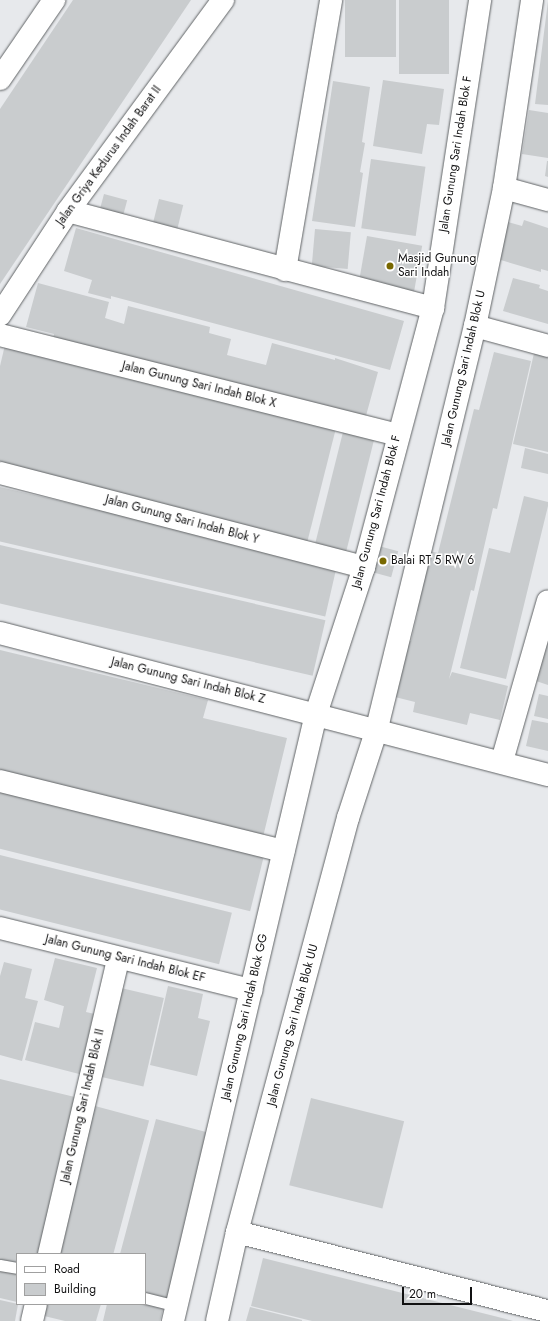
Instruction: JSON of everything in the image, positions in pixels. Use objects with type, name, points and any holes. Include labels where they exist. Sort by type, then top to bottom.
[{"type":"street","points":[[0,79],[54,0]]},
{"type":"street","name":"Jalan Griya Kedurus Indah Barat II","points":[[0,315],[68,211],[223,0]]},
{"type":"street","points":[[285,270],[331,0]]},
{"type":"street","name":"Jalan Gunung Sari Indah Blok F","points":[[316,714],[364,567],[433,308],[480,0]]},
{"type":"street","name":"Jalan Gunung Sari Indah Blok U","points":[[376,732],[475,326],[504,188],[532,0]]},
{"type":"street","points":[[504,188],[548,200]]},
{"type":"street","points":[[68,211],[285,270],[433,308]]},
{"type":"street","points":[[475,326],[548,346]]},
{"type":"street","name":"Jalan Gunung Sari Indah Blok X","points":[[0,334],[398,435]]},
{"type":"street","name":"Jalan Gunung Sari Indah Blok Y","points":[[0,473],[364,567]]},
{"type":"street","points":[[502,762],[545,623],[548,601]]},
{"type":"street","name":"Jalan Gunung Sari Indah Blok Z","points":[[0,633],[316,714],[376,732],[502,762],[548,775]]},
{"type":"street","name":"Jalan Gunung Sari Indah Blok GG","points":[[175,1313],[316,714]]},
{"type":"street","name":"Jalan Gunung Sari Indah Blok UU","points":[[217,1321],[237,1232],[348,818],[376,732]]},
{"type":"street","points":[[0,781],[283,852]]},
{"type":"street","name":"Jalan Gunung Sari Indah Blok EF","points":[[0,928],[118,959],[251,990]]},
{"type":"street","name":"Jalan Gunung Sari Indah Blok II","points":[[49,1253],[118,959]]},
{"type":"street","points":[[237,1232],[548,1311]]},
{"type":"street","points":[[32,1321],[36,1305]]},
{"type":"lane","points":[[0,1265],[16,1268]]},
{"type":"lane","points":[[146,1298],[175,1313]]},
{"type":"building","points":[[73,0],[191,0],[0,284],[0,109]]},
{"type":"building","points":[[345,0],[396,0],[396,57],[345,57]]},
{"type":"building","points":[[399,0],[449,0],[449,74],[399,74]]},
{"type":"building","points":[[548,1],[548,105],[535,104]]},
{"type":"building","points":[[383,80],[444,89],[439,125],[427,124],[422,154],[373,146]]},
{"type":"building","points":[[333,81],[370,87],[362,142],[365,143],[360,172],[363,173],[355,227],[312,221]]},
{"type":"building","points":[[529,110],[548,113],[548,158],[522,154]]},
{"type":"building","points":[[371,159],[425,167],[416,236],[361,228]]},
{"type":"building","points":[[548,161],[548,177],[545,176]]},
{"type":"building","points":[[104,194],[127,200],[121,222],[98,216]]},
{"type":"building","points":[[159,199],[183,205],[176,234],[152,228]]},
{"type":"building","points":[[524,220],[548,228],[548,271],[541,269],[541,272],[494,258],[505,221],[522,226]]},
{"type":"building","points":[[76,228],[404,321],[390,370],[111,296],[111,299],[88,293],[92,280],[64,271]]},
{"type":"building","points":[[315,229],[351,232],[348,269],[312,266]]},
{"type":"building","name":"Masjid Gunung Sari Indah","points":[[367,236],[422,246],[413,296],[358,286]]},
{"type":"building","points":[[513,278],[540,285],[539,288],[548,291],[548,324],[503,311]]},
{"type":"building","points":[[38,283],[109,302],[105,318],[124,324],[128,306],[210,327],[209,333],[231,339],[227,355],[246,360],[266,365],[272,343],[335,360],[335,358],[378,372],[364,423],[53,342],[54,334],[26,327]]},
{"type":"building","points":[[5,345],[336,428],[307,543],[0,467],[0,366]]},
{"type":"building","points":[[535,349],[548,352],[548,452],[513,444]]},
{"type":"building","points":[[494,352],[531,361],[497,509],[493,508],[474,591],[471,590],[449,679],[452,672],[508,686],[500,720],[470,713],[467,725],[413,712],[415,702],[387,695],[401,639],[411,641],[418,611],[414,610],[429,551],[438,553],[474,409],[479,410]]},
{"type":"building","points":[[343,432],[374,440],[346,553],[315,546]]},
{"type":"building","points":[[525,448],[548,454],[548,474],[521,468]]},
{"type":"building","points":[[0,487],[337,565],[325,616],[0,541]]},
{"type":"building","points":[[524,496],[548,502],[548,506],[506,679],[460,668],[489,548],[510,553]]},
{"type":"building","points":[[0,545],[325,620],[313,676],[0,603]]},
{"type":"building","name":"Balai RT 5 RW 6","points":[[375,545],[398,551],[391,577],[368,571]]},
{"type":"building","points":[[548,638],[548,685],[536,681]]},
{"type":"building","points":[[0,650],[208,700],[203,718],[287,738],[263,837],[0,774]]},
{"type":"building","points":[[539,694],[548,696],[548,719],[534,716]]},
{"type":"building","points":[[532,720],[548,723],[548,751],[526,746]]},
{"type":"building","points":[[0,786],[265,852],[250,911],[0,849]]},
{"type":"building","points":[[0,855],[232,913],[219,964],[0,910]]},
{"type":"building","points":[[55,958],[97,968],[86,1012],[99,1015],[83,1075],[25,1060],[35,1022],[59,1028],[64,1006],[44,1000]]},
{"type":"building","points":[[4,962],[32,969],[25,998],[38,1001],[22,1061],[0,1055],[0,976]]},
{"type":"building","points":[[168,986],[203,994],[198,1018],[210,1021],[197,1076],[150,1065]]},
{"type":"building","points":[[121,988],[164,998],[143,1087],[101,1077]]},
{"type":"building","points":[[0,1079],[79,1098],[45,1253],[16,1253],[16,1267],[0,1263]]},
{"type":"building","points":[[311,1098],[404,1121],[382,1209],[289,1185]]},
{"type":"building","points":[[95,1106],[149,1120],[114,1253],[56,1253]]},
{"type":"building","points":[[156,1119],[210,1133],[166,1301],[146,1295],[146,1253],[120,1253]]},
{"type":"building","points":[[263,1258],[513,1321],[312,1321],[251,1306]]},
{"type":"building","points":[[0,1266],[16,1270],[16,1302],[0,1298]]},
{"type":"building","points":[[0,1300],[18,1305],[15,1321],[0,1321]]},
{"type":"building","points":[[146,1300],[164,1305],[160,1321],[103,1321],[107,1305],[146,1305]]},
{"type":"building","points":[[43,1305],[101,1305],[96,1321],[65,1321],[40,1315]]},
{"type":"building","points":[[250,1307],[302,1320],[302,1321],[246,1321]]},
{"type":"place","name":"Masjid Gunung Sari Indah","points":[[390,266]]},
{"type":"place","name":"Balai RT 5 RW 6","points":[[383,561]]}]
